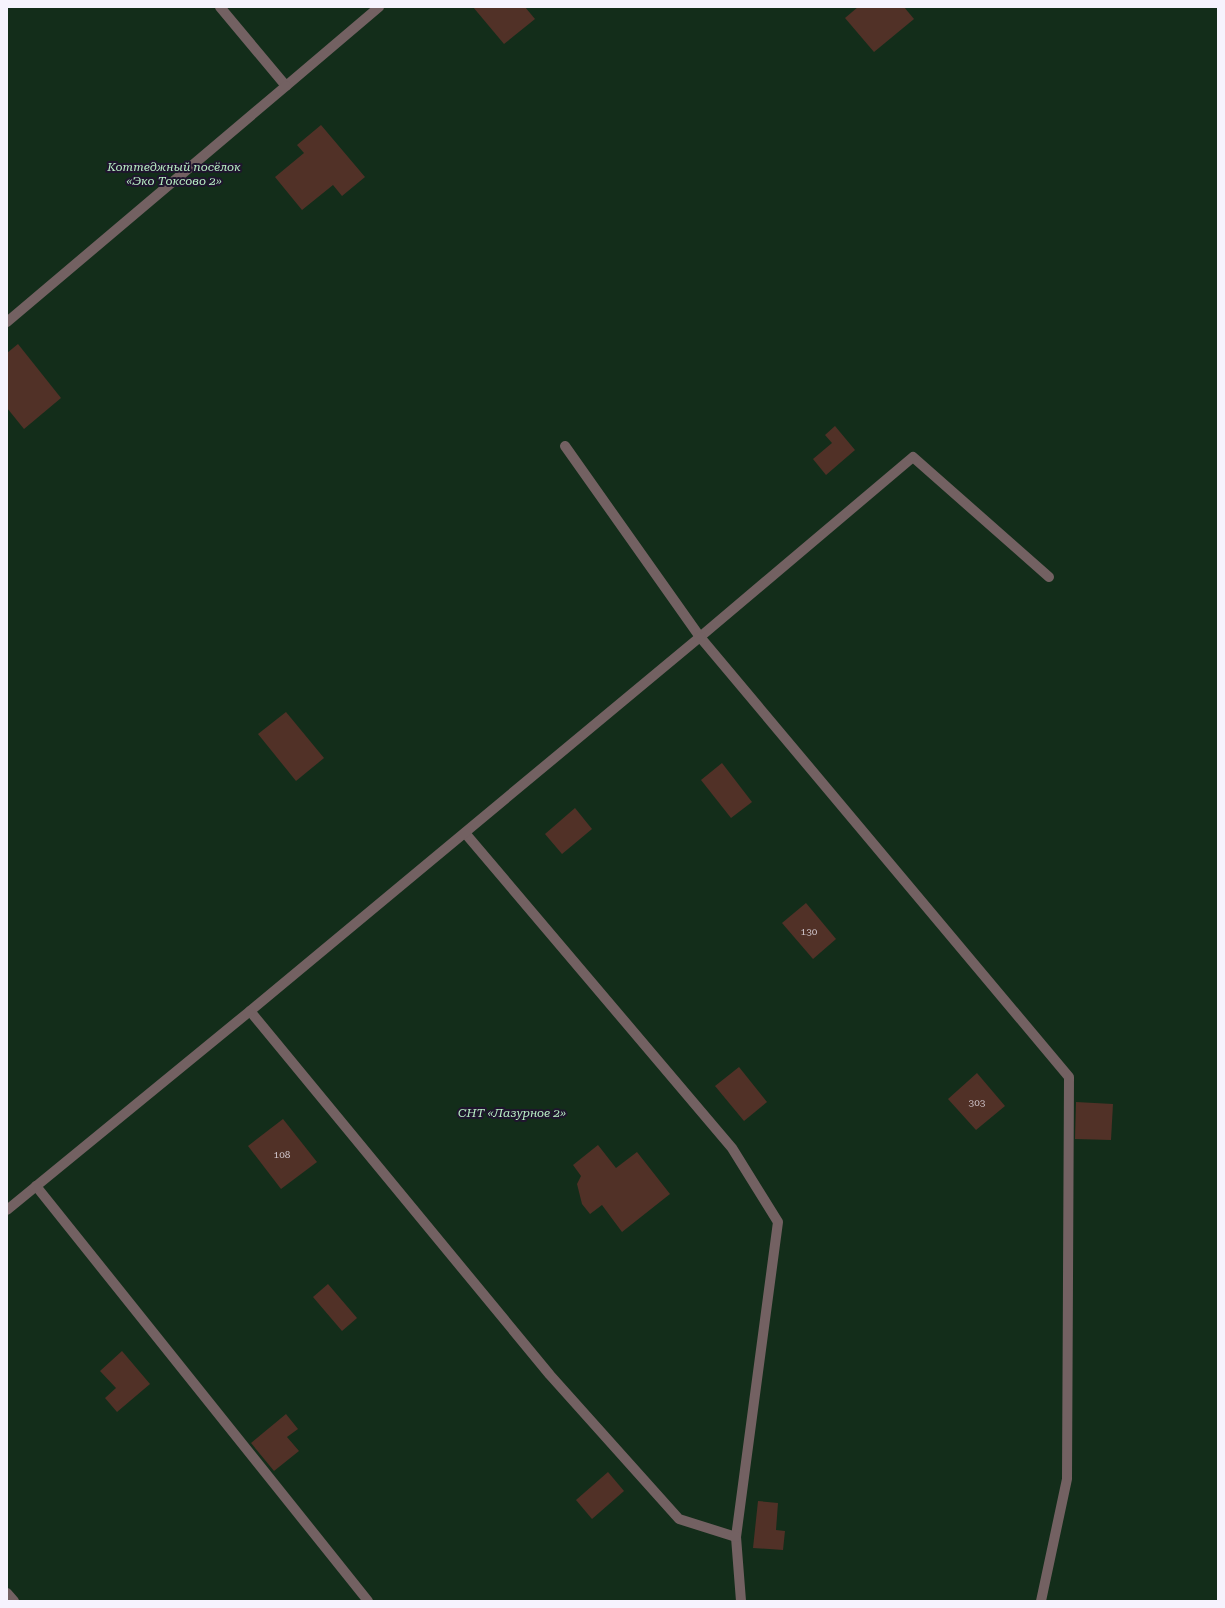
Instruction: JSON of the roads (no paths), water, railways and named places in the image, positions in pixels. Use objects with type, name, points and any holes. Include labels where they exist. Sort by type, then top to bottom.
[{"type":"street","points":[[220,7],[286,86]]},
{"type":"street","points":[[7,322],[379,7]]},
{"type":"street","points":[[564,446],[700,637],[1069,1077],[1067,1479],[1041,1601]]},
{"type":"street","points":[[7,1210],[465,833],[913,457],[1050,577]]},
{"type":"street","points":[[465,833],[732,1148],[778,1222],[736,1537],[740,1601]]},
{"type":"street","points":[[250,1011],[550,1375],[679,1519],[736,1537]]},
{"type":"street","points":[[36,1186],[368,1601]]},
{"type":"street","points":[[7,1593],[14,1601]]},
{"type":"park label","name":"Коттеджный посёлок «Эко Токсово 2»","points":[[174,174]]},
{"type":"park label","name":"СНТ «Лазурное 2»","points":[[512,1113]]}]
